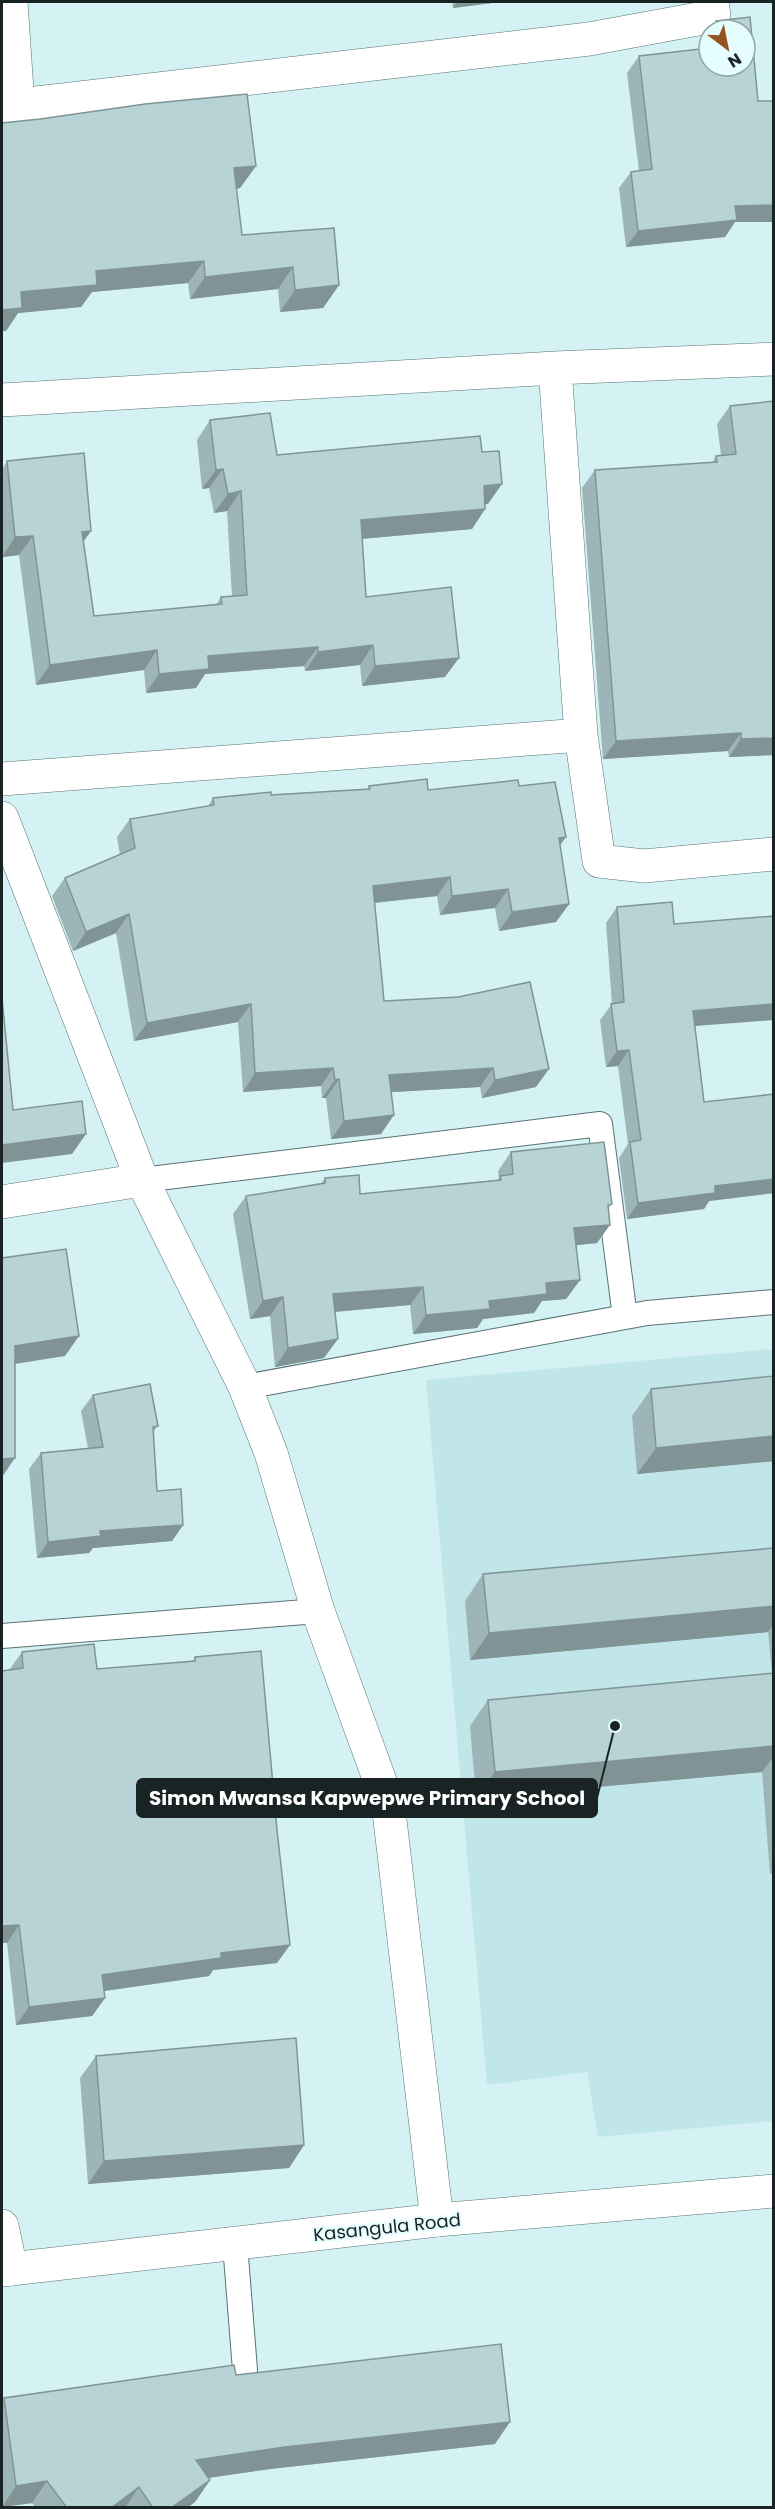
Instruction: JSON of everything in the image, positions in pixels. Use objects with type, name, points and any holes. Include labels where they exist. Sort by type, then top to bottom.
[{"type":"street","points":[[11,2],[10,106],[589,39],[714,16],[712,2]]},
{"type":"street","points":[[2,400],[555,368],[774,359]]},
{"type":"street","points":[[555,368],[581,735],[599,861],[644,866],[774,854]]},
{"type":"street","points":[[2,779],[581,735]]},
{"type":"street","points":[[2,818],[142,1180],[245,1387],[271,1453],[318,1611],[388,1803],[437,2220]]},
{"type":"street","points":[[2,1202],[142,1180]]},
{"type":"street","name":"Kasangula Road","points":[[6,2270],[437,2220],[774,2191]]},
{"type":"street","points":[[2,2226],[6,2270]]},
{"type":"lane","points":[[142,1180],[600,1124],[625,1317]]},
{"type":"lane","points":[[245,1387],[647,1313],[774,1302]]},
{"type":"lane","points":[[2,1636],[318,1611]]},
{"type":"lane","points":[[235,2244],[245,2370]]},
{"type":"shaded area","points":[[773,1349],[773,2121],[598,2137],[587,2072],[487,2085],[426,1380]]},
{"type":"building","points":[[697,49],[697,78],[756,78],[758,101],[774,101],[774,205],[735,206],[737,220],[638,231],[631,172],[652,169],[639,56]]},
{"type":"building","points":[[247,94],[256,166],[234,168],[242,235],[334,228],[339,285],[295,290],[293,267],[205,277],[204,261],[96,271],[97,285],[21,292],[22,308],[2,310],[2,123],[145,104]]},
{"type":"building","points":[[774,401],[774,738],[741,739],[741,733],[616,741],[595,470],[717,462],[716,456],[736,454],[730,406]]},
{"type":"building","points":[[270,413],[277,455],[480,436],[482,452],[499,451],[502,484],[484,486],[485,509],[361,520],[366,597],[451,587],[459,658],[375,666],[373,645],[318,652],[318,647],[208,656],[209,669],[159,674],[157,650],[50,665],[33,536],[15,537],[7,461],[84,453],[91,531],[82,532],[94,616],[222,604],[221,597],[247,595],[241,491],[228,494],[223,469],[216,470],[210,420]]},
{"type":"building","points":[[427,779],[428,790],[518,780],[519,786],[555,782],[566,837],[559,838],[569,904],[512,912],[508,889],[452,896],[450,877],[373,886],[384,1001],[458,997],[530,982],[549,1069],[495,1080],[493,1068],[389,1075],[394,1115],[344,1121],[339,1079],[335,1080],[333,1068],[255,1073],[251,1004],[147,1023],[129,914],[86,932],[65,878],[135,848],[130,819],[214,805],[213,798],[271,792],[271,795],[370,789],[369,786]]},
{"type":"building","points":[[672,902],[674,924],[774,916],[774,1004],[693,1011],[704,1102],[774,1094],[774,1179],[715,1186],[715,1193],[638,1203],[630,1142],[641,1140],[629,1050],[617,1051],[611,1004],[624,1002],[617,907]]},
{"type":"building","points":[[2,998],[13,1110],[82,1101],[86,1134],[2,1145]]},
{"type":"building","points":[[604,1142],[612,1204],[608,1205],[610,1225],[574,1228],[580,1280],[546,1283],[547,1294],[489,1301],[490,1309],[426,1315],[423,1287],[333,1294],[338,1339],[288,1348],[283,1297],[263,1301],[246,1196],[325,1183],[325,1178],[359,1175],[360,1194],[501,1180],[500,1176],[513,1174],[511,1152]]},
{"type":"building","points":[[66,1249],[79,1336],[15,1346],[15,1458],[2,1459],[2,1258]]},
{"type":"building","points":[[774,1376],[774,1436],[656,1448],[651,1389]]},
{"type":"building","points":[[150,1384],[158,1426],[153,1427],[157,1491],[181,1489],[183,1525],[100,1531],[101,1536],[48,1542],[41,1453],[103,1447],[93,1395]]},
{"type":"building","points":[[774,1548],[774,1606],[489,1633],[483,1574]]},
{"type":"building","points":[[94,1644],[97,1669],[195,1661],[195,1657],[261,1651],[290,1945],[221,1953],[221,1958],[102,1975],[105,1998],[29,2007],[19,1925],[2,1926],[2,1671],[23,1668],[22,1652]]},
{"type":"building","points":[[774,1673],[774,1746],[495,1772],[488,1700]]},
{"type":"building","points":[[296,2038],[304,2145],[104,2161],[96,2056]]},
{"type":"building","points":[[501,2344],[510,2422],[285,2447],[196,2460],[210,2480],[171,2508],[153,2508],[139,2487],[111,2508],[67,2508],[47,2481],[16,2486],[4,2398],[234,2365],[236,2375]]},
{"type":"place","name":"Simon Mwansa Kapwepwe Primary School","points":[[615,1726]]}]
